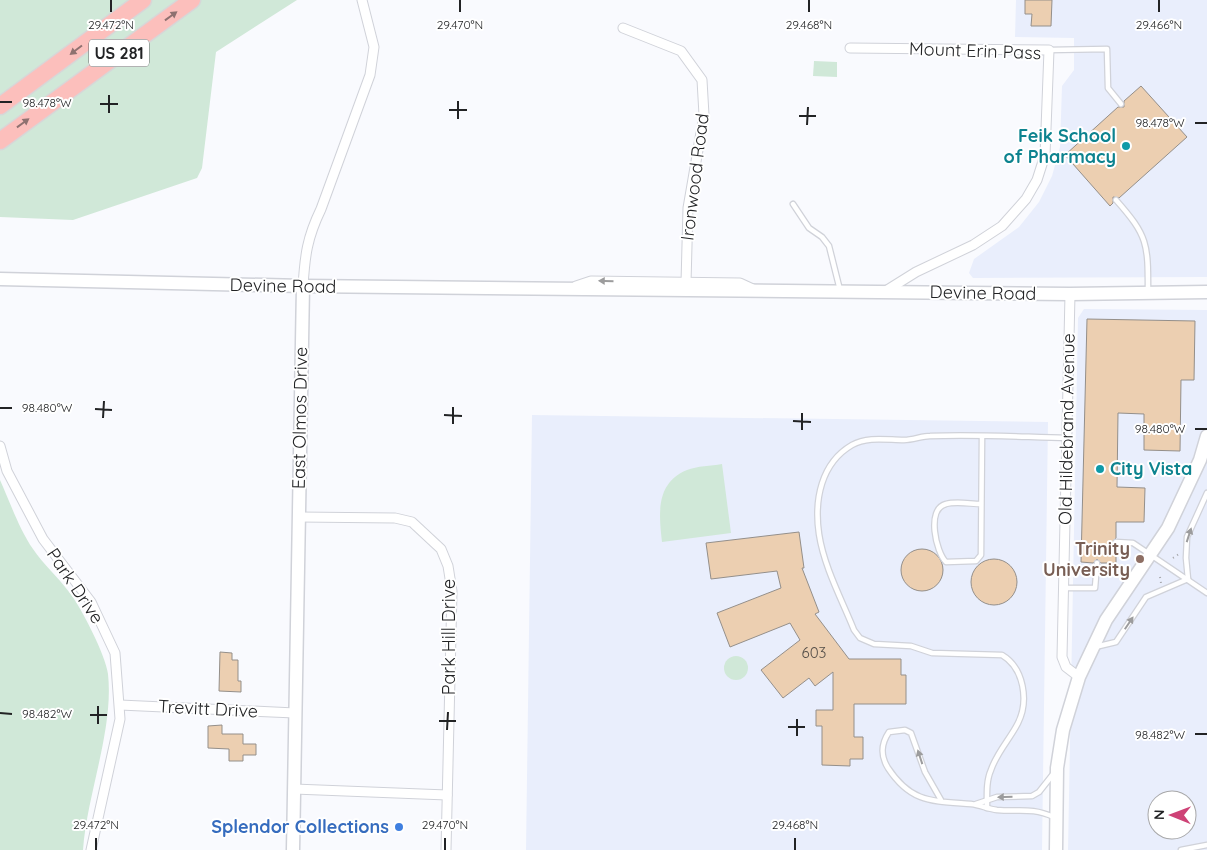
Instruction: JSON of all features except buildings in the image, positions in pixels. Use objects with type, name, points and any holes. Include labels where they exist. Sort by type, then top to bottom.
[{"type":"highway","name":"US 281","points":[[0,106],[143,0]]},
{"type":"highway","name":"US 281","points":[[0,141],[192,0]]},
{"type":"street","name":"East Olmos Drive","points":[[293,850],[303,286],[309,236],[321,209],[370,75],[374,47],[362,0]]},
{"type":"street","name":"Ironwood Road","points":[[623,28],[681,52],[702,80],[704,115],[688,208],[686,282]]},
{"type":"street","name":"Mount Erin Pass","points":[[850,48],[1049,50],[1045,155],[1037,180],[1026,199],[1002,226],[946,260],[916,272],[884,292]]},
{"type":"street","name":"Devine Road","points":[[0,280],[303,286],[840,292],[1070,294],[1207,292]]},
{"type":"street","name":"Devine Road","points":[[567,289],[591,281],[740,283],[758,291]]},
{"type":"street","name":"Old Hildebrand Avenue","points":[[1070,294],[1062,657],[1066,667],[1079,676]]},
{"type":"street","points":[[1056,850],[1058,768],[1063,730],[1079,676],[1106,620],[1168,528],[1200,460],[1207,436]]},
{"type":"street","name":"Park Drive","points":[[0,446],[7,471],[43,539],[91,602],[109,638],[116,659],[120,719],[91,850]]},
{"type":"street","name":"Park Hill Drive","points":[[299,517],[396,518],[412,522],[441,549],[448,566],[452,591],[446,850]]},
{"type":"street","name":"Trevitt Drive","points":[[120,705],[295,713]]},
{"type":"street","points":[[294,789],[447,795]]},
{"type":"lane","points":[[1049,50],[1107,50],[1108,88],[1121,104]]},
{"type":"lane","points":[[1116,200],[1136,223],[1145,239],[1148,251],[1148,292]]},
{"type":"lane","points":[[793,204],[809,228],[822,237],[829,246],[840,292]]},
{"type":"lane","points":[[988,808],[988,776],[1019,721],[1022,708],[1023,686],[1016,669],[1009,659],[1002,655],[932,653],[911,646],[874,644],[860,638],[854,630],[822,550],[819,534],[818,507],[822,480],[828,466],[853,444],[873,439],[905,440],[930,436],[1067,438]]},
{"type":"lane","points":[[981,504],[946,504],[939,508],[936,515],[935,537],[943,559],[946,562],[976,561],[980,554],[981,504],[982,437]]},
{"type":"lane","points":[[1188,579],[1187,537],[1207,494]]},
{"type":"lane","points":[[1116,542],[1133,543],[1207,593]]},
{"type":"lane","points":[[1064,588],[1095,588],[1097,563]]},
{"type":"lane","points":[[1091,648],[1116,642],[1146,597],[1188,579]]},
{"type":"lane","points":[[941,800],[925,772],[911,733],[905,730],[888,732],[882,747],[882,756],[899,784],[925,800],[974,804],[988,808],[1037,810],[1056,818]]},
{"type":"lane","points":[[974,804],[997,797],[1028,798],[1038,792],[1058,768]]},
{"type":"lane","points":[[1019,797],[1019,810]]},
{"type":"lane","points":[[1181,850],[1207,845]]},
{"type":"path","points":[[1173,558],[1174,554],[1179,554]]},
{"type":"path","points":[[1159,577],[1161,585]]},
{"type":"shaded area","points":[[1016,0],[1207,0],[1207,277],[973,278],[969,273],[974,259],[1019,227],[1039,202],[1052,176],[1060,147],[1062,86],[1074,70],[1074,38],[1015,37]]},
{"type":"shaded area","name":"Trinity University","points":[[1084,309],[1207,310],[1207,850],[1068,850],[1078,318]]},
{"type":"shaded area","points":[[532,415],[1048,422],[1042,850],[526,850]]},
{"type":"green space","points":[[0,0],[297,0],[216,52],[202,168],[197,178],[73,220],[0,217]]},
{"type":"green space","points":[[814,61],[837,62],[837,77],[813,76]]},
{"type":"green space","points":[[722,464],[731,533],[662,542],[661,501],[669,483],[687,470]]},
{"type":"green space","points":[[0,480],[28,541],[37,555],[65,586],[80,609],[103,656],[108,674],[109,695],[104,739],[89,807],[83,850],[0,850]]},
{"type":"green space","points":[[736,656],[745,659],[748,668],[745,677],[736,680],[727,677],[724,668],[727,659]]},
{"type":"place","name":"Feik School of Pharmacy","points":[[1126,146]]},
{"type":"place","name":"City Vista","points":[[1100,469]]},
{"type":"place","name":"Trinity University","points":[[1140,559]]},
{"type":"place","name":"Splendor Collections","points":[[399,827]]}]
